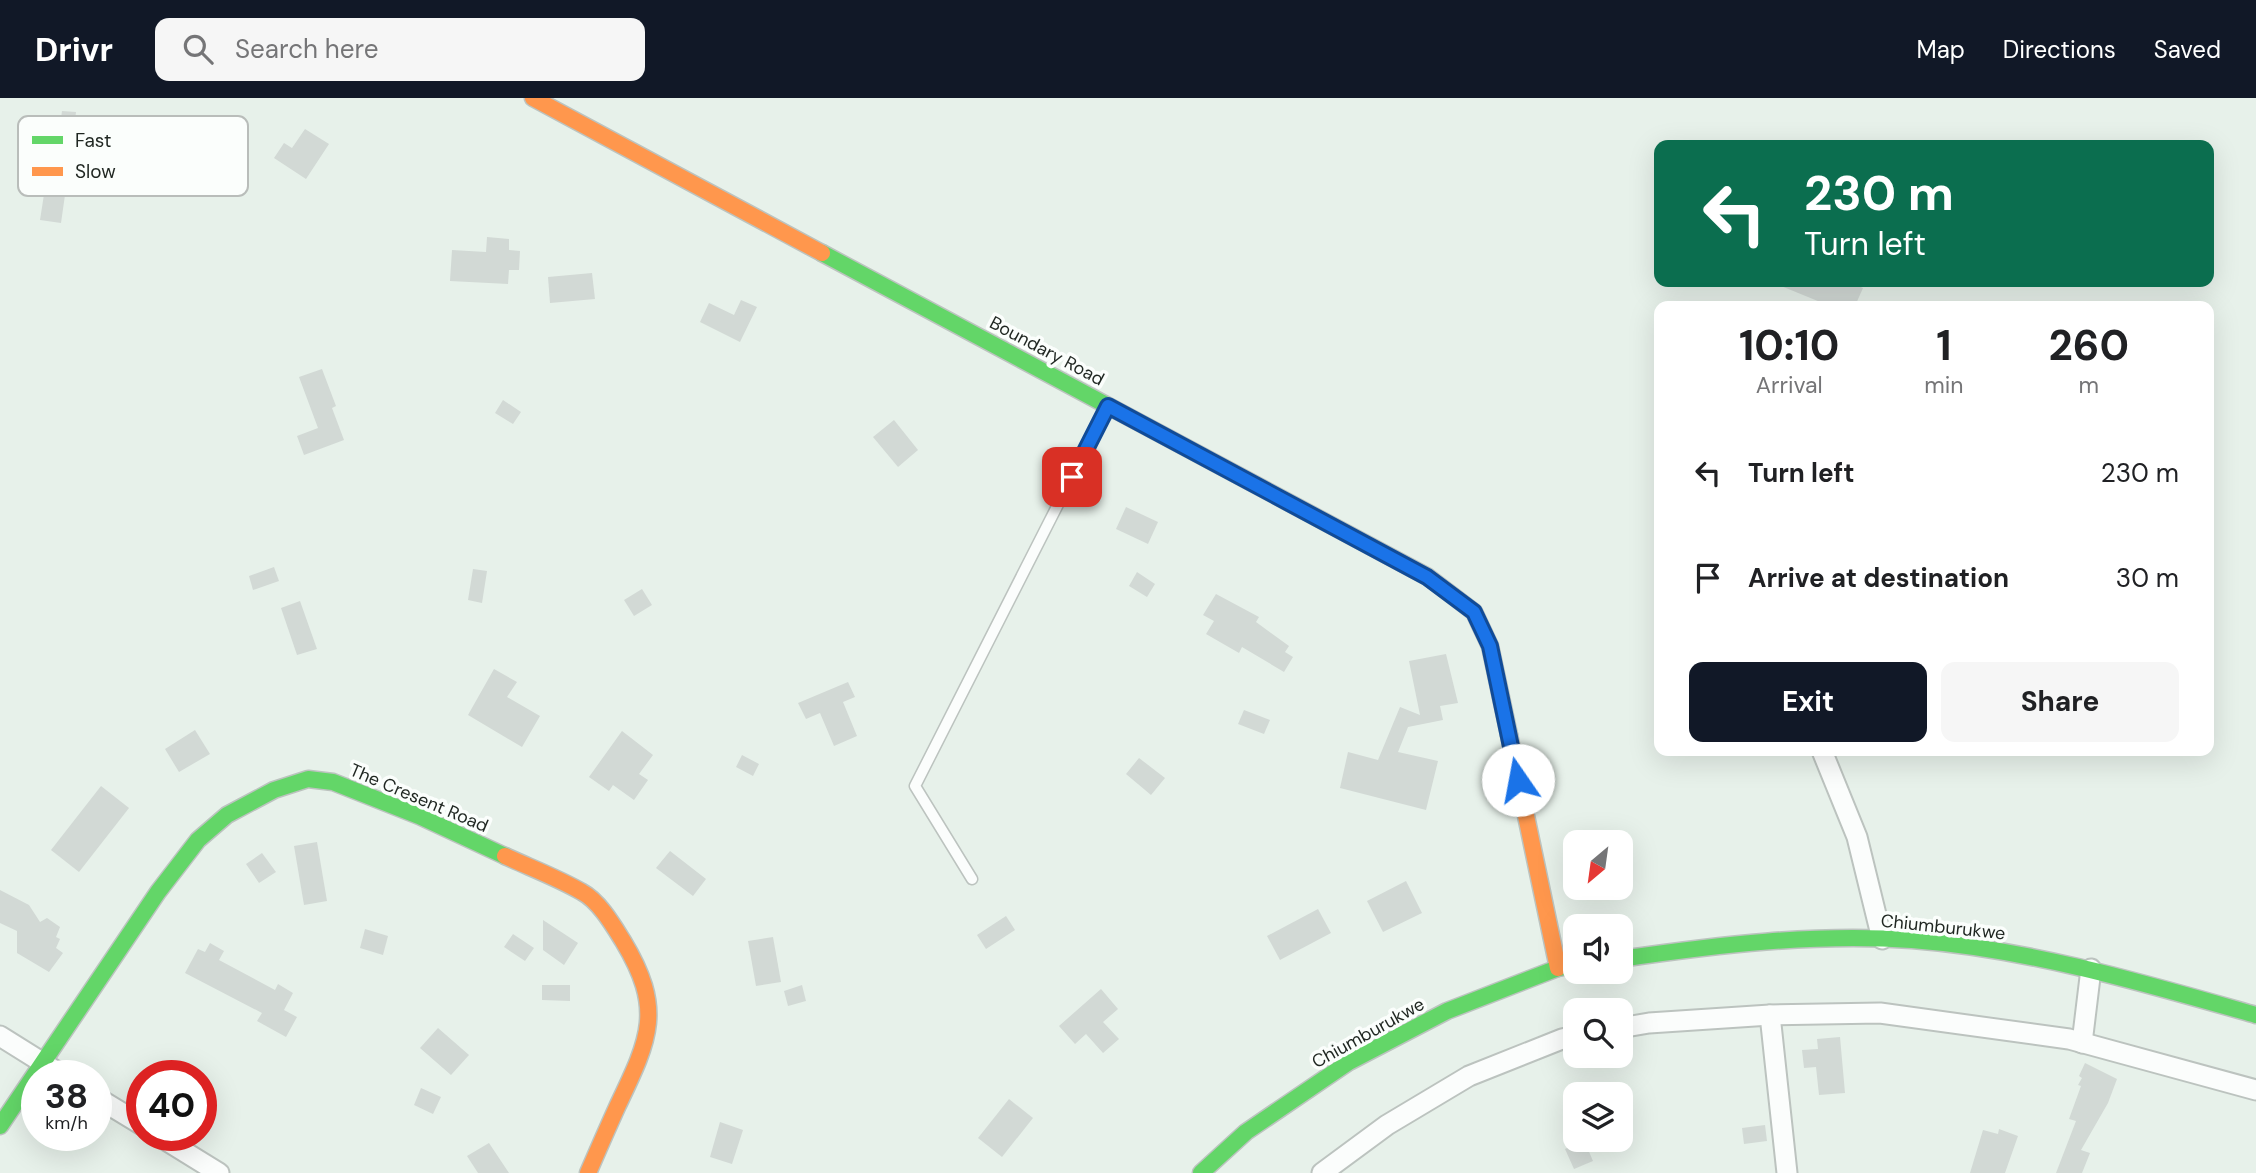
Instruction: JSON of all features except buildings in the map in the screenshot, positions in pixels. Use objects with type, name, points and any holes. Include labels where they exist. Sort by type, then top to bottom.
[{"type":"street","name":"Boundary Road","points":[[533,98],[1427,577],[1474,612],[1490,646],[1558,968]]},
{"type":"street","points":[[1824,756],[1857,837],[1882,939]]},
{"type":"street","name":"The Cresent Road","points":[[41,1060],[158,892],[198,840],[228,815],[274,790],[308,779],[333,782],[419,816],[585,893],[603,910],[627,948],[645,986],[650,1023],[639,1062],[588,1173]]},
{"type":"street","name":"Chiumburukwe","points":[[1633,957],[1728,944],[1811,938],[1908,940],[2001,952],[2091,969],[2256,1015]]},
{"type":"street","name":"Chiumburukwe","points":[[1200,1173],[1246,1132],[1349,1062],[1447,1012],[1563,967]]},
{"type":"street","points":[[2082,1043],[2091,969]]},
{"type":"street","points":[[1633,1026],[1770,1015],[1880,1013],[2082,1043],[2256,1090]]},
{"type":"street","points":[[1770,1015],[1787,1173]]},
{"type":"street","points":[[0,1037],[37,1060]]},
{"type":"street","points":[[1322,1173],[1387,1125],[1469,1076],[1563,1039]]},
{"type":"street","name":"The Cresent Road","points":[[0,1126],[21,1092]]},
{"type":"street","points":[[183,1151],[219,1173]]},
{"type":"lane","points":[[972,879],[915,786],[1108,406]]},
{"type":"traffic: fast","points":[[822,253],[1428,577],[1474,612],[1490,646],[1509,735]]},
{"type":"traffic: fast","points":[[0,1126],[158,892],[198,840],[227,815],[274,790],[308,779],[333,782],[419,816],[505,856]]},
{"type":"traffic: fast","points":[[1633,957],[1803,939],[1876,938],[1956,944],[2086,969],[2256,1015]]},
{"type":"traffic: fast","points":[[1201,1173],[1246,1132],[1349,1062],[1447,1011],[1563,967]]},
{"type":"traffic: slow","points":[[533,98],[822,253]]},
{"type":"traffic: slow","points":[[1509,735],[1558,968]]},
{"type":"traffic: slow","points":[[505,856],[564,882],[594,901],[623,941],[644,986],[648,1005],[644,1042],[588,1173]]},
{"type":"route","points":[[1072,477],[1108,406],[1427,577],[1474,612],[1490,646],[1518,780]]}]
